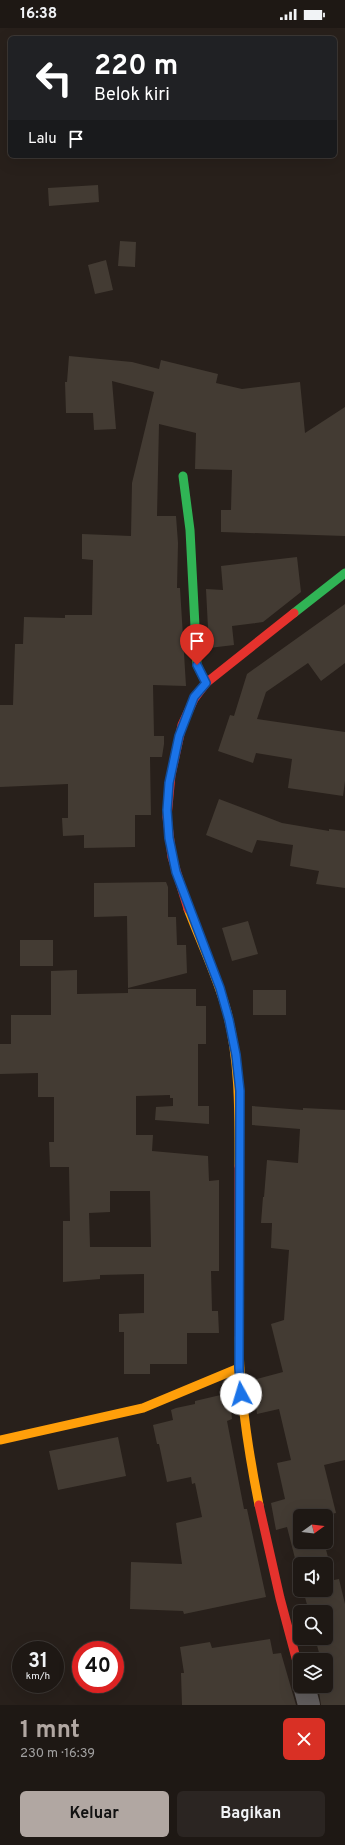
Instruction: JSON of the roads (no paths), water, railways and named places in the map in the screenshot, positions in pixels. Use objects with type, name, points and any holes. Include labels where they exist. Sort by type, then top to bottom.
[{"type":"main road","points":[[183,476],[190,530],[197,665],[206,683]]},
{"type":"main road","points":[[294,1653],[285,1623],[252,1474],[239,1368],[240,1091],[236,1055],[220,988],[176,872],[169,838],[167,810],[169,783],[179,736],[194,697],[206,683],[345,573]]},
{"type":"main road","points":[[0,1440],[143,1408],[239,1368]]},
{"type":"street","points":[[306,1693],[310,1705]]}]
